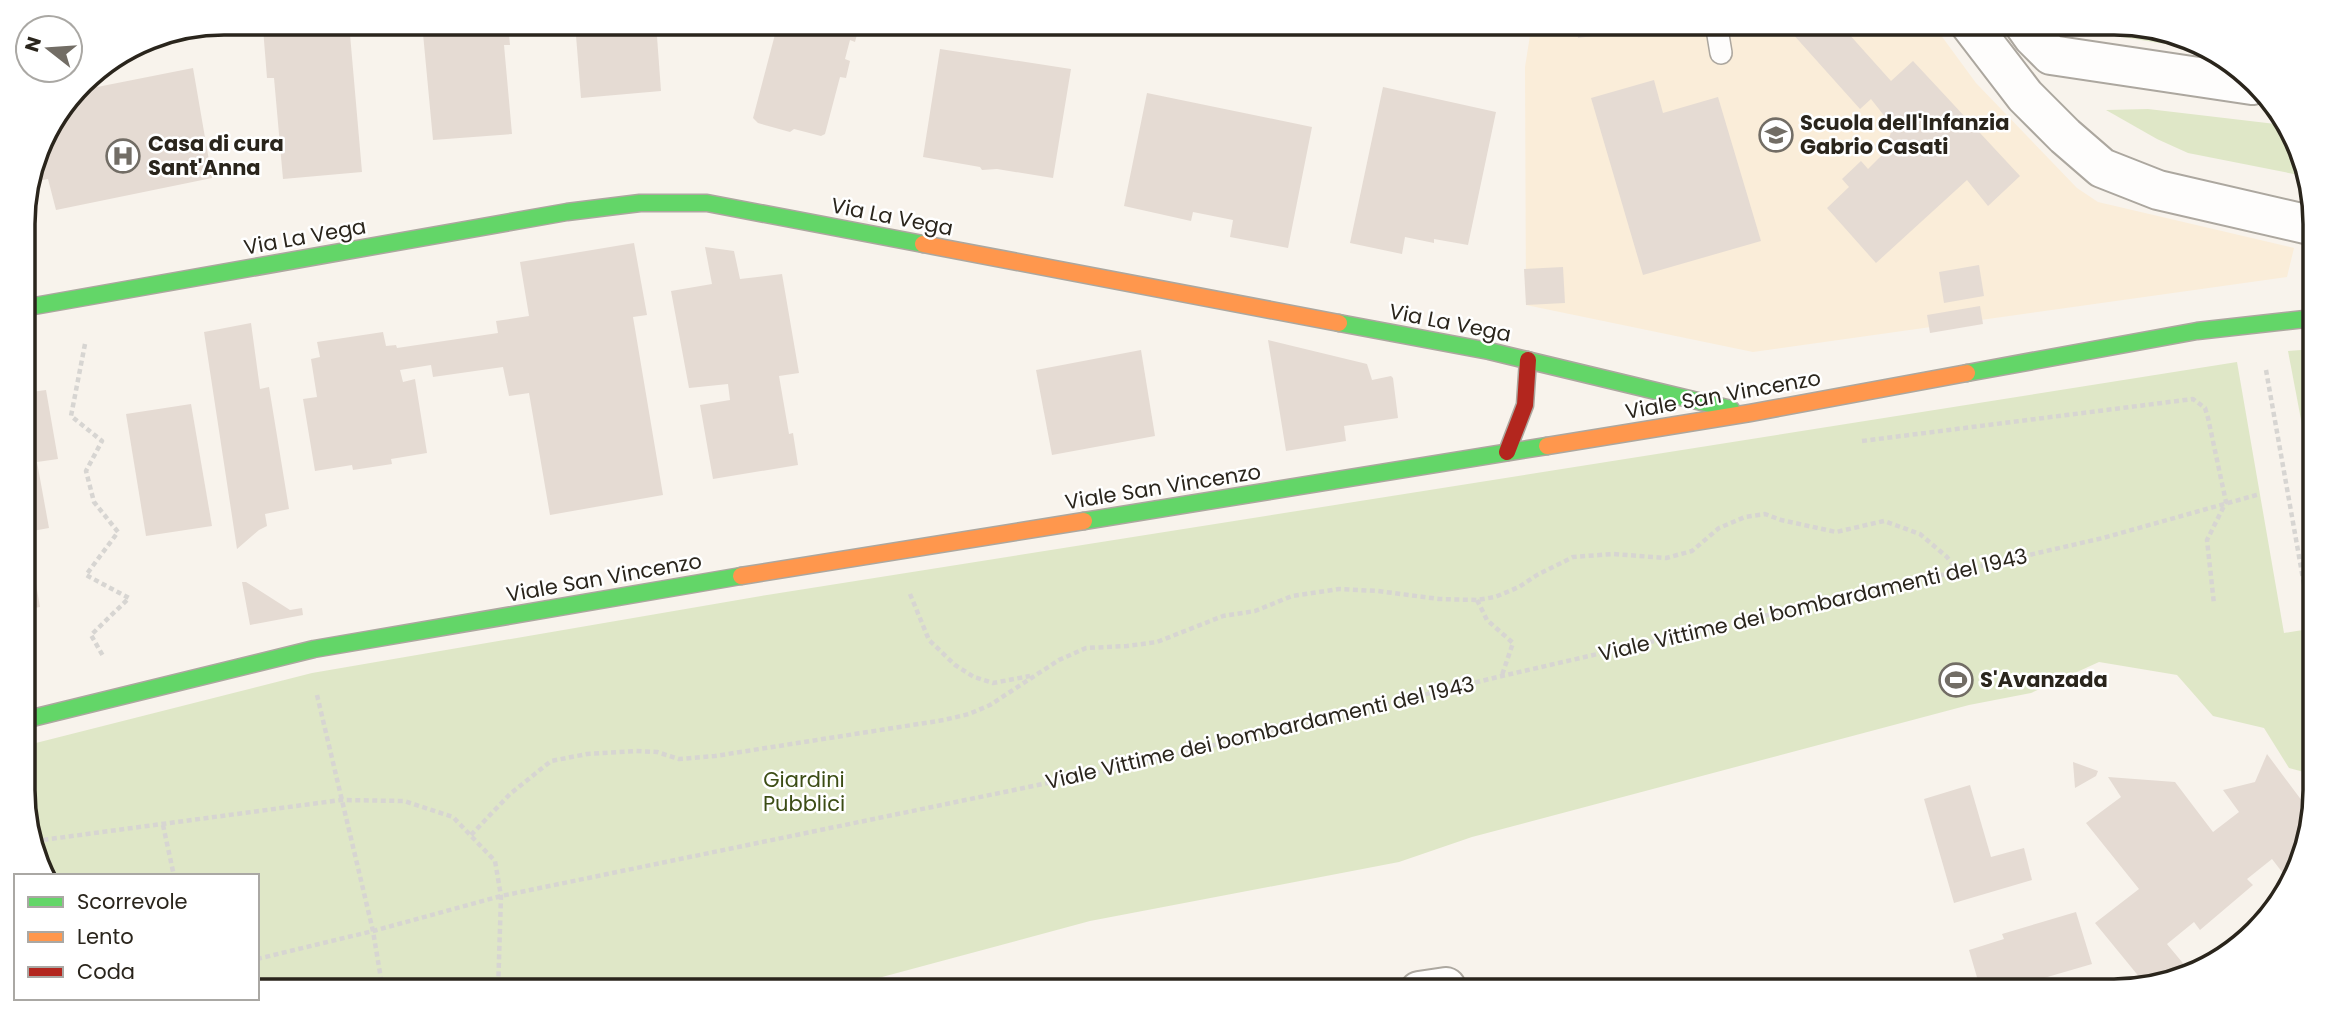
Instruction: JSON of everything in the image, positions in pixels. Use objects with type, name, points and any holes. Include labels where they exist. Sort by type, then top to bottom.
[{"type":"street","points":[[1978,35],[2025,96],[2102,168],[2158,190],[2303,223]]},
{"type":"street","points":[[2032,35],[2052,55],[2240,83]]},
{"type":"street","name":"Via La Vega","points":[[35,307],[567,212],[640,203],[707,203],[1475,348],[1750,413]]},
{"type":"street","points":[[35,302],[43,306]]},
{"type":"street","name":"Viale San Vincenzo","points":[[35,717],[314,649],[764,572],[1750,413],[2197,331],[2303,319]]},
{"type":"street","points":[[1507,452],[1525,405],[1528,360]]},
{"type":"lane","points":[[1718,35],[1721,53]]},
{"type":"path","points":[[86,341],[71,416],[102,441],[86,471],[94,502],[118,533],[86,575],[129,598],[91,635],[104,658]]},
{"type":"path","points":[[2266,370],[2303,579]]},
{"type":"path","points":[[1854,442],[2193,399],[2204,408],[2208,418],[2226,502],[2207,540],[2214,604]]},
{"type":"path","name":"Viale Vittime dei bombardamenti del 1943","points":[[259,959],[501,896],[1106,771],[1502,676],[2103,538],[2260,494]]},
{"type":"path","points":[[471,835],[510,794],[551,761],[587,754],[636,751],[657,752],[679,759],[944,720],[990,705],[1031,676],[1086,648],[1157,642],[1223,616],[1255,611],[1292,596],[1339,589],[1478,600],[1507,592],[1573,557],[1613,554],[1666,558],[1692,551],[1719,528],[1745,517],[1765,514],[1781,520],[1836,531],[1885,521],[1920,534],[1947,557],[1958,572]]},
{"type":"path","points":[[923,591],[910,593],[929,640],[954,665],[974,677],[993,683],[1031,676]]},
{"type":"path","points":[[1478,600],[1487,620],[1513,643],[1502,676]]},
{"type":"path","points":[[314,682],[373,931],[381,979]]},
{"type":"path","points":[[41,840],[341,800],[404,801],[453,817],[495,861],[501,896],[498,979]]},
{"type":"path","points":[[163,825],[174,874]]},
{"type":"shaded area","name":"Scuola dell'Infanzia Gabrio Casati","points":[[1530,35],[1941,35],[1976,83],[2077,188],[2098,202],[2294,248],[2287,277],[1753,352],[1526,305],[1525,67]]},
{"type":"green space","points":[[2110,35],[2139,37],[2178,46]]},
{"type":"green space","points":[[2148,109],[2274,124],[2297,175],[2188,153],[2106,110]]},
{"type":"green space","points":[[2303,350],[2303,430],[2288,351]]},
{"type":"green space","name":"Giardini Pubblici","points":[[2237,362],[2284,633],[2303,630],[2303,772],[2289,768],[2264,728],[2213,716],[2177,675],[2099,662],[2031,693],[1969,705],[1472,837],[1399,862],[1090,921],[875,979],[259,979],[259,874],[55,874],[49,862],[37,815],[35,743],[312,673],[767,595]]},
{"type":"building","points":[[264,35],[350,35],[362,172],[283,179],[274,78],[267,78]]},
{"type":"building","points":[[423,35],[509,35],[510,45],[504,45],[512,134],[433,140]]},
{"type":"building","points":[[576,35],[657,35],[661,91],[581,98]]},
{"type":"building","points":[[775,35],[857,35],[855,42],[850,40],[845,59],[850,61],[846,78],[840,77],[825,134],[821,136],[794,129],[790,132],[758,123],[753,118]]},
{"type":"building","points":[[1578,35],[1600,35],[1578,38]]},
{"type":"building","points":[[1794,35],[1850,35],[1891,81],[1913,61],[2020,176],[1988,206],[1967,180],[1876,263],[1827,208],[1849,187],[1842,179],[1861,161],[1868,169],[1883,154],[1893,127],[1871,99],[1860,109]]},
{"type":"building","points":[[940,49],[1071,69],[1053,178],[997,169],[982,170],[980,167],[923,157]]},
{"type":"building","name":"Casa di cura Sant'Anna","points":[[193,68],[212,178],[56,210],[48,179],[40,180],[41,175],[60,129],[92,88]]},
{"type":"building","points":[[1654,80],[1663,113],[1718,97],[1761,241],[1643,275],[1591,98]]},
{"type":"building","points":[[1383,87],[1496,112],[1468,245],[1434,239],[1434,243],[1405,237],[1402,254],[1350,243]]},
{"type":"building","points":[[1147,93],[1312,127],[1288,248],[1230,237],[1233,220],[1193,212],[1191,221],[1124,206]]},
{"type":"building","points":[[634,243],[647,315],[633,317],[663,495],[550,515],[529,393],[509,396],[503,367],[433,377],[431,365],[400,370],[403,382],[415,379],[427,453],[391,459],[392,464],[353,470],[352,465],[315,471],[303,399],[317,397],[311,359],[320,357],[317,342],[383,332],[386,346],[396,345],[397,348],[498,333],[496,321],[529,316],[520,262]]},
{"type":"building","points":[[705,247],[734,251],[740,279],[782,274],[799,373],[779,376],[789,434],[793,433],[798,465],[713,479],[700,405],[730,400],[728,384],[689,388],[671,291],[712,284]]},
{"type":"building","points":[[1979,265],[1984,296],[1944,303],[1939,272]]},
{"type":"building","points":[[1563,267],[1565,303],[1526,305],[1524,269]]},
{"type":"building","points":[[1980,306],[1983,324],[1930,333],[1927,315]]},
{"type":"building","points":[[251,323],[260,389],[269,387],[289,509],[265,514],[267,526],[237,549],[204,332]]},
{"type":"building","points":[[1268,340],[1367,364],[1372,380],[1391,376],[1398,418],[1344,426],[1346,441],[1286,451]]},
{"type":"building","points":[[1141,350],[1155,436],[1052,455],[1036,370]]},
{"type":"building","points":[[46,390],[58,459],[37,462],[49,528],[35,531],[35,392]]},
{"type":"building","points":[[191,404],[212,526],[146,536],[126,414]]},
{"type":"building","points":[[35,578],[40,607],[35,608]]},
{"type":"building","points":[[242,582],[290,610],[302,608],[303,615],[250,625]]},
{"type":"building","points":[[2267,754],[2302,801],[2293,851],[2283,874],[2272,859],[2247,879],[2253,885],[2200,930],[2194,922],[2167,944],[2185,965],[2139,977],[2095,923],[2139,889],[2086,823],[2121,797],[2108,777],[2175,782],[2213,832],[2239,812],[2223,790],[2255,782]]},
{"type":"building","points":[[2073,762],[2098,771],[2096,776],[2075,788]]},
{"type":"building","points":[[1970,785],[1991,857],[2024,848],[2032,880],[1954,903],[1924,799]]},
{"type":"building","points":[[2076,912],[2092,964],[2041,979],[1977,979],[1969,950],[2004,939],[2002,934]]},
{"type":"traffic: fast","points":[[35,306],[567,212],[640,203],[707,203],[923,244]]},
{"type":"traffic: fast","points":[[1967,373],[2197,331],[2303,319]]},
{"type":"traffic: fast","points":[[1339,323],[1489,351],[1731,409]]},
{"type":"traffic: fast","points":[[1084,521],[1547,446]]},
{"type":"traffic: fast","points":[[35,717],[314,649],[741,576]]},
{"type":"traffic: slow","points":[[923,244],[1339,323]]},
{"type":"traffic: slow","points":[[1547,446],[1750,413],[1967,373]]},
{"type":"traffic: slow","points":[[741,576],[1084,521]]},
{"type":"traffic: jam","points":[[1507,452],[1525,405],[1528,360]]},
{"type":"place","name":"Scuola dell'Infanzia Gabrio Casati","points":[[1776,135]]},
{"type":"place","name":"Casa di cura Sant'Anna","points":[[123,156]]},
{"type":"place","name":"S'Avanzada","points":[[1956,680]]}]
